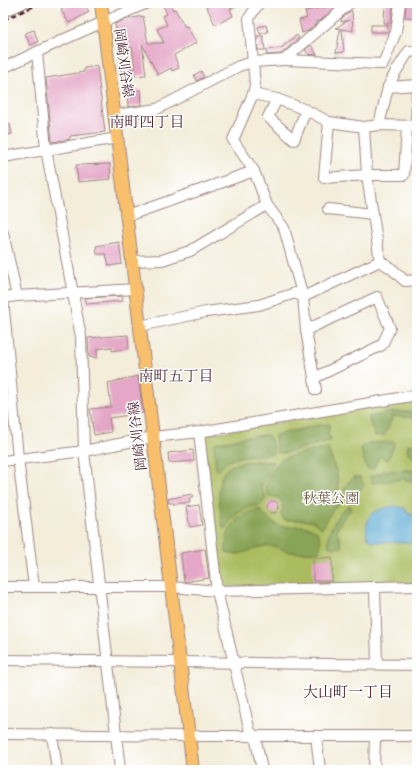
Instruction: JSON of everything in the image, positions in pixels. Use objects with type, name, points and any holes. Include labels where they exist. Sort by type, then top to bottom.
[{"type":"main road","name":"岡崎刈谷線","points":[[101,3],[102,23],[118,138],[131,261],[136,289],[193,770]]},
{"type":"street","points":[[3,12],[23,3]]},
{"type":"street","points":[[3,68],[147,3]]},
{"type":"street","points":[[259,3],[250,18],[255,85],[253,94],[233,140],[254,171],[268,205],[284,228],[303,297],[306,330],[316,390]]},
{"type":"street","points":[[284,60],[350,3]]},
{"type":"street","points":[[115,115],[157,109],[239,66],[253,62],[284,60],[383,64],[396,32],[400,3]]},
{"type":"street","points":[[379,125],[388,87],[394,73],[409,51],[417,52]]},
{"type":"street","points":[[36,52],[46,149],[81,337],[84,451],[120,770]]},
{"type":"street","points":[[329,122],[324,178],[367,175],[404,175],[414,126],[417,85],[388,87]]},
{"type":"street","points":[[253,94],[306,110],[329,122],[364,127],[379,125],[414,126]]},
{"type":"street","points":[[277,100],[268,117],[294,140],[306,110]]},
{"type":"street","points":[[364,127],[367,175],[380,261],[392,269],[405,281],[417,280]]},
{"type":"street","points":[[3,157],[118,138]]},
{"type":"street","points":[[127,216],[254,171]]},
{"type":"street","points":[[131,261],[162,260],[190,250],[268,205]]},
{"type":"street","points":[[328,209],[373,214]]},
{"type":"street","points":[[3,233],[17,296]]},
{"type":"street","points":[[140,326],[206,312],[259,305],[295,294],[303,297],[380,261]]},
{"type":"street","points":[[34,587],[18,458],[3,298],[73,292],[136,289]]},
{"type":"street","points":[[306,330],[377,297],[390,328],[382,345],[314,378]]},
{"type":"street","points":[[3,461],[84,451],[153,437],[199,432],[417,395]]},
{"type":"street","points":[[199,432],[217,591],[250,732],[254,736],[262,770]]},
{"type":"street","points":[[3,587],[171,588],[217,591],[417,586]]},
{"type":"street","points":[[375,587],[377,664]]},
{"type":"street","points":[[3,660],[107,660],[417,665]]},
{"type":"street","points":[[3,734],[417,736]]},
{"type":"street","points":[[52,734],[57,770]]},
{"type":"street","points":[[316,736],[320,770]]},
{"type":"street","points":[[374,770],[375,736]]},
{"type":"green space","name":"秋葉公園","points":[[417,399],[417,583],[223,587],[220,584],[203,435]]},
{"type":"green space","points":[[392,412],[417,412],[417,418],[392,416],[385,435],[375,436],[369,417]]},
{"type":"green space","points":[[330,424],[328,434],[332,440],[285,453],[277,453],[275,435]]},
{"type":"green space","points":[[267,435],[272,443],[272,454],[243,456],[231,460],[219,470],[216,469],[215,443],[245,437]]},
{"type":"green space","points":[[395,442],[388,460],[379,456],[374,469],[367,469],[361,450],[362,446],[369,443]]},
{"type":"green space","points":[[408,444],[417,446],[417,461],[407,451]]},
{"type":"green space","points":[[328,448],[337,474],[341,501],[332,511],[321,528],[314,522],[303,520],[284,520],[281,515],[283,507],[282,501],[269,496],[265,488],[275,467],[280,461],[288,457]]},
{"type":"green space","points":[[255,461],[273,462],[261,488],[266,498],[261,505],[250,507],[240,512],[232,519],[226,528],[223,528],[219,502],[222,476],[226,470],[233,465]]},
{"type":"green space","points":[[384,471],[417,471],[417,482],[403,479],[372,483],[370,477]]},
{"type":"green space","points":[[353,477],[360,477],[364,485],[361,489],[350,495],[345,493],[344,488]]},
{"type":"green space","points":[[349,505],[351,509],[340,523],[337,530],[342,547],[329,547],[328,535],[338,515]]},
{"type":"green space","points":[[260,509],[267,518],[282,527],[302,526],[316,531],[320,539],[319,552],[288,552],[276,547],[265,546],[236,554],[226,552],[226,543],[230,529],[234,523],[245,514]]},
{"type":"water","points":[[394,506],[405,508],[407,513],[417,514],[417,543],[373,542],[367,538],[367,523],[372,514],[380,509]]},
{"type":"building","points":[[72,3],[84,3],[89,12],[69,23],[61,10]]},
{"type":"building","points":[[169,3],[173,10],[175,9],[185,27],[187,26],[196,43],[174,55],[179,68],[172,71],[171,68],[158,75],[142,44],[146,75],[122,77],[122,69],[135,68],[132,47],[119,49],[115,24],[128,19],[143,16],[148,43],[164,43],[157,29],[167,25],[163,16],[167,14],[163,6]]},
{"type":"building","points":[[205,3],[244,3],[230,9],[233,16],[215,25]]},
{"type":"building","points":[[385,3],[393,3],[391,23],[384,23]]},
{"type":"building","points":[[406,3],[416,3],[413,18],[405,17]]},
{"type":"building","points":[[338,5],[320,21],[316,21],[316,24],[308,31],[302,33],[299,20],[307,18],[305,11]]},
{"type":"building","points":[[351,11],[353,31],[336,28],[349,20],[341,22],[342,18]]},
{"type":"building","points":[[266,25],[268,32],[260,34],[258,27]]},
{"type":"building","points":[[371,25],[388,25],[388,32],[371,32]]},
{"type":"building","points":[[34,30],[38,42],[30,45],[25,33]]},
{"type":"building","points":[[340,30],[342,30],[344,52],[336,53]]},
{"type":"building","points":[[297,35],[299,38],[281,54],[267,55],[266,50],[281,48]]},
{"type":"building","points":[[257,36],[263,36],[265,50],[258,50]]},
{"type":"building","points":[[311,45],[317,55],[308,54],[305,50]]},
{"type":"building","points":[[97,66],[105,132],[70,136],[70,139],[52,142],[46,78],[84,72],[84,68]]},
{"type":"building","points":[[201,71],[204,77],[197,81],[194,75]]},
{"type":"building","points":[[141,90],[142,105],[128,107],[127,92]]},
{"type":"building","points":[[10,124],[12,134],[3,136],[3,125]]},
{"type":"building","points":[[110,164],[111,179],[78,182],[76,165]]},
{"type":"building","points":[[119,242],[122,264],[109,266],[106,254],[97,254],[96,246]]},
{"type":"building","points":[[122,296],[123,301],[87,304],[85,298]]},
{"type":"building","points":[[128,335],[129,348],[112,351],[112,347],[97,349],[97,358],[89,357],[88,338]]},
{"type":"building","points":[[138,376],[143,413],[109,418],[111,432],[94,435],[90,409],[111,407],[108,383]]},
{"type":"building","points":[[193,450],[194,461],[169,463],[168,453]]},
{"type":"building","points":[[192,494],[193,497],[189,499],[190,503],[179,503],[174,505],[174,503],[169,503],[168,499]]},
{"type":"building","points":[[271,501],[275,501],[279,507],[275,513],[271,513],[267,509],[267,505]]},
{"type":"building","points":[[199,505],[202,525],[190,527],[186,507]]},
{"type":"building","points":[[205,549],[209,578],[184,582],[181,553]]},
{"type":"building","points":[[332,557],[332,581],[313,581],[313,559]]},
{"type":"railway","points":[[3,20],[41,3]]},
{"type":"district","name":"南町四丁目","points":[[147,122]]},
{"type":"district","name":"南町五丁目","points":[[176,376]]},
{"type":"district","name":"大山町一丁目","points":[[348,692]]}]
